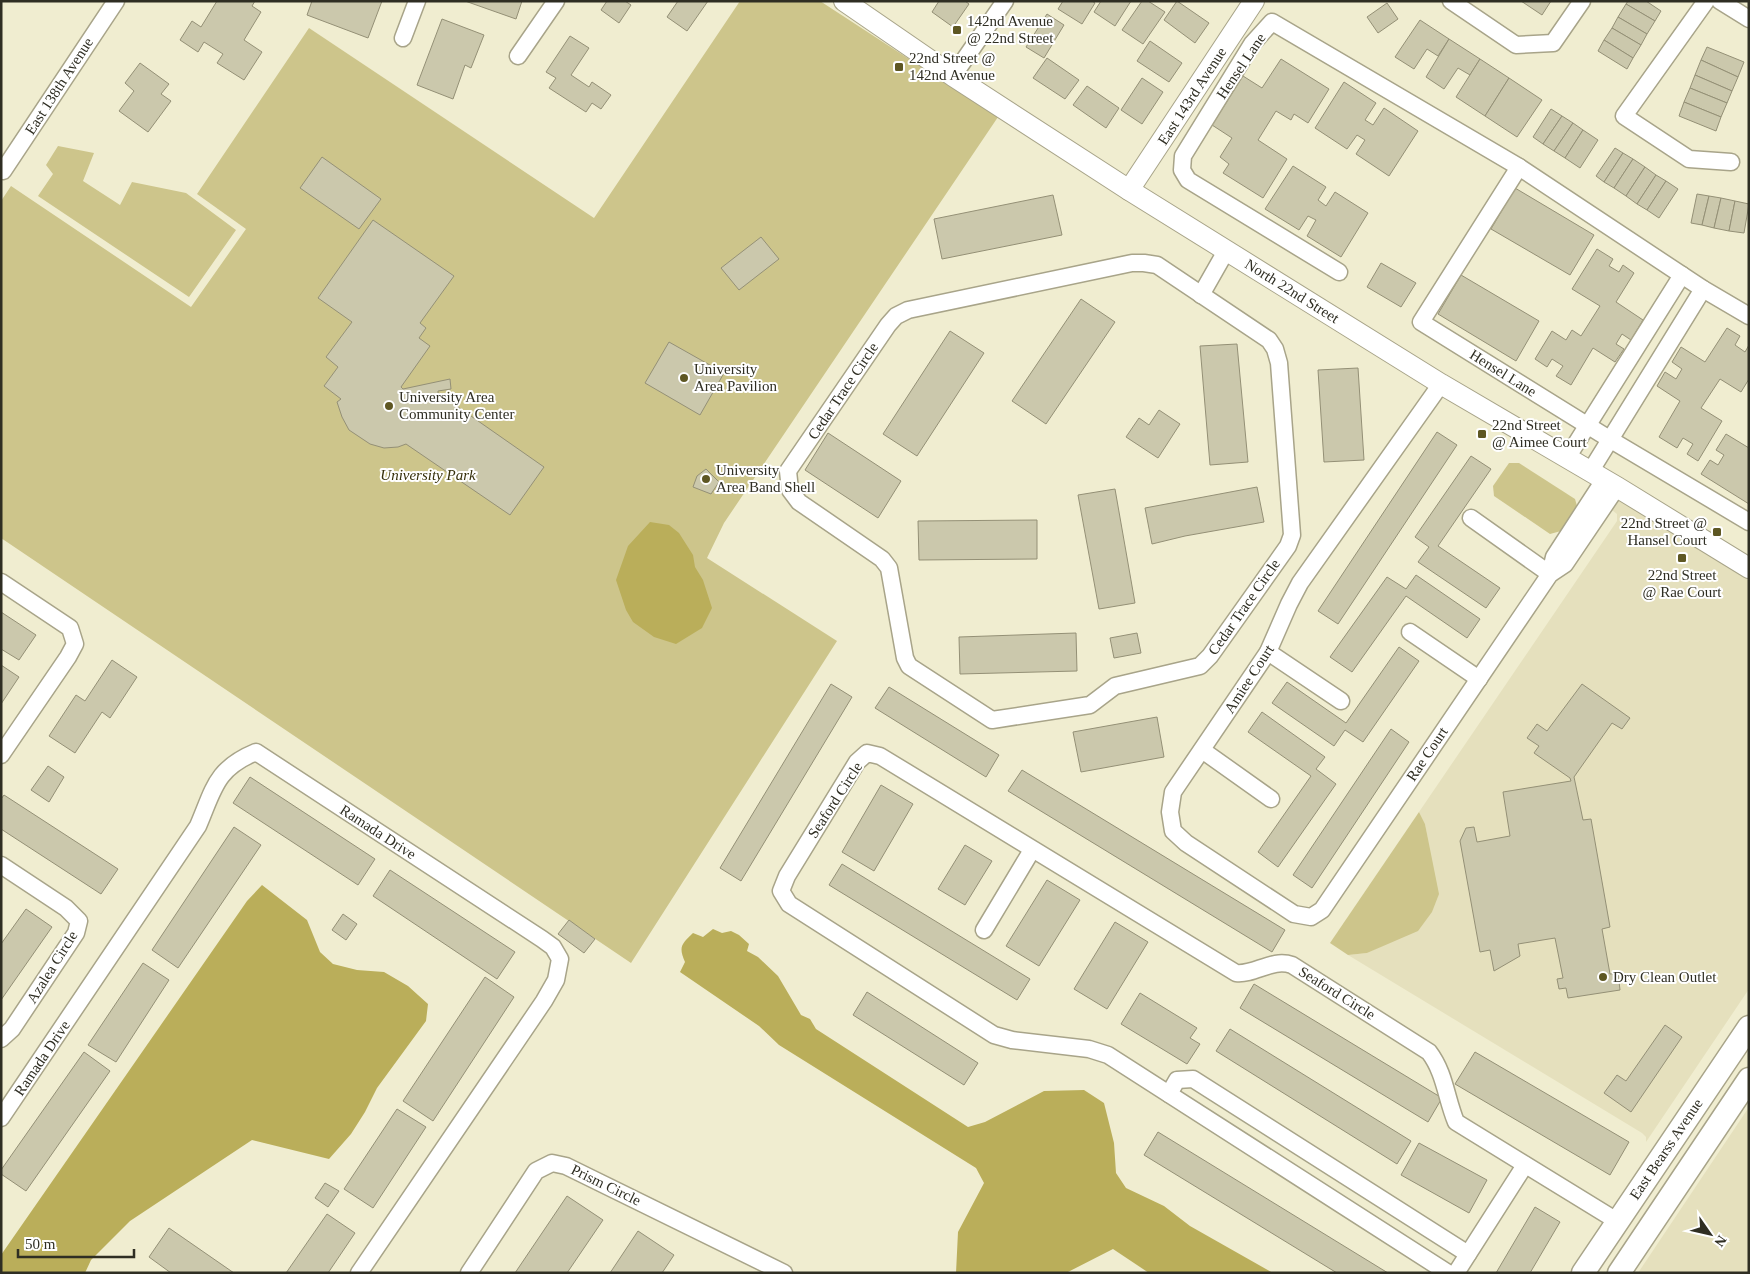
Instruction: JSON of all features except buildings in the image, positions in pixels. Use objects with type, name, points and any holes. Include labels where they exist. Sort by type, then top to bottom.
[{"type":"main road","name":"East Bearss Avenue","points":[[1583,1273],[1749,1026]]},
{"type":"main road","name":"East Bearss Avenue","points":[[1619,1273],[1749,1079]]},
{"type":"street","name":"East 138th Avenue","points":[[3,171],[116,1]]},
{"type":"street","points":[[403,38],[417,1]]},
{"type":"street","points":[[518,56],[556,1]]},
{"type":"street","name":"North 22nd Street","points":[[844,1],[953,76],[1129,190],[1441,384],[1749,568]]},
{"type":"street","points":[[953,76],[1004,1]]},
{"type":"street","points":[[1451,1],[1516,45],[1553,43],[1582,1]]},
{"type":"street","points":[[1706,1],[1624,116],[1689,159],[1731,162]]},
{"type":"street","points":[[1720,1],[1749,19]]},
{"type":"street","points":[[1252,5],[1272,22]]},
{"type":"street","name":"East 143rd Avenue","points":[[1129,190],[1252,5]]},
{"type":"street","name":"Hensel Lane","points":[[1339,272],[1188,180],[1182,170],[1183,156],[1252,44],[1272,22],[1518,168],[1682,275],[1749,316]]},
{"type":"street","name":"Hensel Lane","points":[[1518,168],[1421,322],[1611,440],[1749,522]]},
{"type":"street","points":[[1201,295],[1226,250]]},
{"type":"street","name":"Cedar Trace Circle","points":[[1144,262],[1157,265],[1201,295],[1269,340],[1276,350],[1279,363],[1292,525],[1292,535],[1288,546],[1210,656],[1200,666],[1115,686],[1090,705],[992,720],[909,666],[905,658],[889,568],[882,559],[799,502],[790,490],[788,471],[888,325],[896,316],[908,310],[1144,262]]},
{"type":"street","points":[[1567,458],[1682,275]]},
{"type":"street","points":[[1611,440],[1704,289]]},
{"type":"street","name":"Amiee Court","points":[[1294,914],[1186,843],[1173,831],[1170,812],[1172,792],[1268,652],[1300,583],[1441,384]]},
{"type":"street","name":"Rae Court","points":[[1294,914],[1311,917],[1322,910],[1550,574],[1566,564],[1604,480],[1611,440]]},
{"type":"street","points":[[1471,518],[1550,574]]},
{"type":"street","points":[[1,582],[70,628],[75,644],[1,755]]},
{"type":"street","points":[[1410,632],[1479,679]]},
{"type":"street","points":[[1268,652],[1341,701]]},
{"type":"street","points":[[1202,750],[1271,799]]},
{"type":"street","name":"Ramada Drive","points":[[1,1118],[198,826],[220,774],[238,759],[256,752],[542,939],[553,947],[560,959],[556,980],[544,1001],[359,1273]]},
{"type":"street","name":"Seaford Circle","points":[[1448,1273],[1108,1055],[1099,1051],[1012,1040],[994,1035],[790,904],[781,891],[787,876],[857,762],[867,753],[880,756],[1228,970],[1243,974],[1275,963],[1283,962],[1292,965],[1430,1052],[1442,1073],[1456,1122],[1617,1222]]},
{"type":"street","points":[[984,930],[1032,850]]},
{"type":"street","name":"Azalea Circle","points":[[1,865],[66,908],[79,921],[76,933],[71,941],[12,1029],[1,1039]]},
{"type":"street","points":[[1169,1094],[1177,1080],[1193,1078],[1468,1254]]},
{"type":"street","name":"Prism Circle","points":[[469,1273],[536,1171],[552,1163],[566,1166],[784,1273]]},
{"type":"street","points":[[1456,1273],[1525,1165]]},
{"type":"shaded area","points":[[1614,494],[1749,578],[1749,989],[1646,1142],[1646,1137],[1642,1133],[1348,955],[1367,953],[1383,945],[1434,873],[1425,824],[1419,812],[1617,521],[1617,514],[1608,507]]},
{"type":"shaded area","points":[[650,522],[669,525],[679,533],[693,555],[695,567],[703,580],[712,608],[702,628],[676,644],[654,637],[633,622],[626,610],[616,580],[628,546]]},
{"type":"shaded area","points":[[262,885],[307,920],[320,952],[333,964],[357,970],[384,972],[408,986],[428,1004],[426,1021],[377,1088],[351,1134],[329,1159],[252,1140],[130,1221],[91,1260],[85,1273],[1,1273],[1,1255],[247,901]]},
{"type":"shaded area","points":[[713,929],[722,933],[731,931],[749,944],[747,951],[758,957],[778,976],[801,1015],[810,1019],[816,1029],[968,1127],[985,1122],[1044,1091],[1084,1090],[1104,1103],[1114,1143],[1116,1173],[1126,1188],[1164,1206],[1190,1226],[1273,1273],[1149,1273],[1113,1249],[1066,1273],[956,1273],[958,1232],[984,1183],[976,1168],[779,1045],[759,1026],[680,972],[685,962],[682,952],[684,943],[693,933],[703,937]]},
{"type":"shaded area","points":[[1749,1107],[1749,1273],[1638,1273]]},
{"type":"green space","name":"University Park","points":[[740,1],[820,1],[998,117],[724,523],[707,558],[837,641],[631,963],[1,538],[1,201],[11,186],[191,307],[246,229],[197,194],[309,28],[594,218]]},
{"type":"green space","points":[[58,146],[94,153],[83,181],[120,205],[132,182],[186,193],[236,230],[189,297],[38,196],[53,174],[46,165]]},
{"type":"green space","points":[[1509,463],[1519,463],[1575,499],[1577,506],[1561,531],[1550,534],[1494,496],[1493,486]]},
{"type":"green space","points":[[1419,812],[1425,824],[1439,894],[1432,912],[1418,931],[1367,953],[1348,955],[1330,943]]},
{"type":"place","name":"142nd Avenue @ 22nd Street","points":[[957,30]]},
{"type":"place","name":"22nd Street @ 142nd Avenue","points":[[899,67]]},
{"type":"place","name":"University Area Pavilion","points":[[684,378]]},
{"type":"place","name":"University Area Community Center","points":[[389,406]]},
{"type":"place","name":"22nd Street @ Aimee Court","points":[[1482,434]]},
{"type":"place","name":"University Area Band Shell","points":[[706,479]]},
{"type":"place","name":"22nd Street @ Hansel Court","points":[[1717,532]]},
{"type":"place","name":"22nd Street @ Rae Court","points":[[1682,558]]},
{"type":"place","name":"Dry Clean Outlet","points":[[1603,977]]}]
